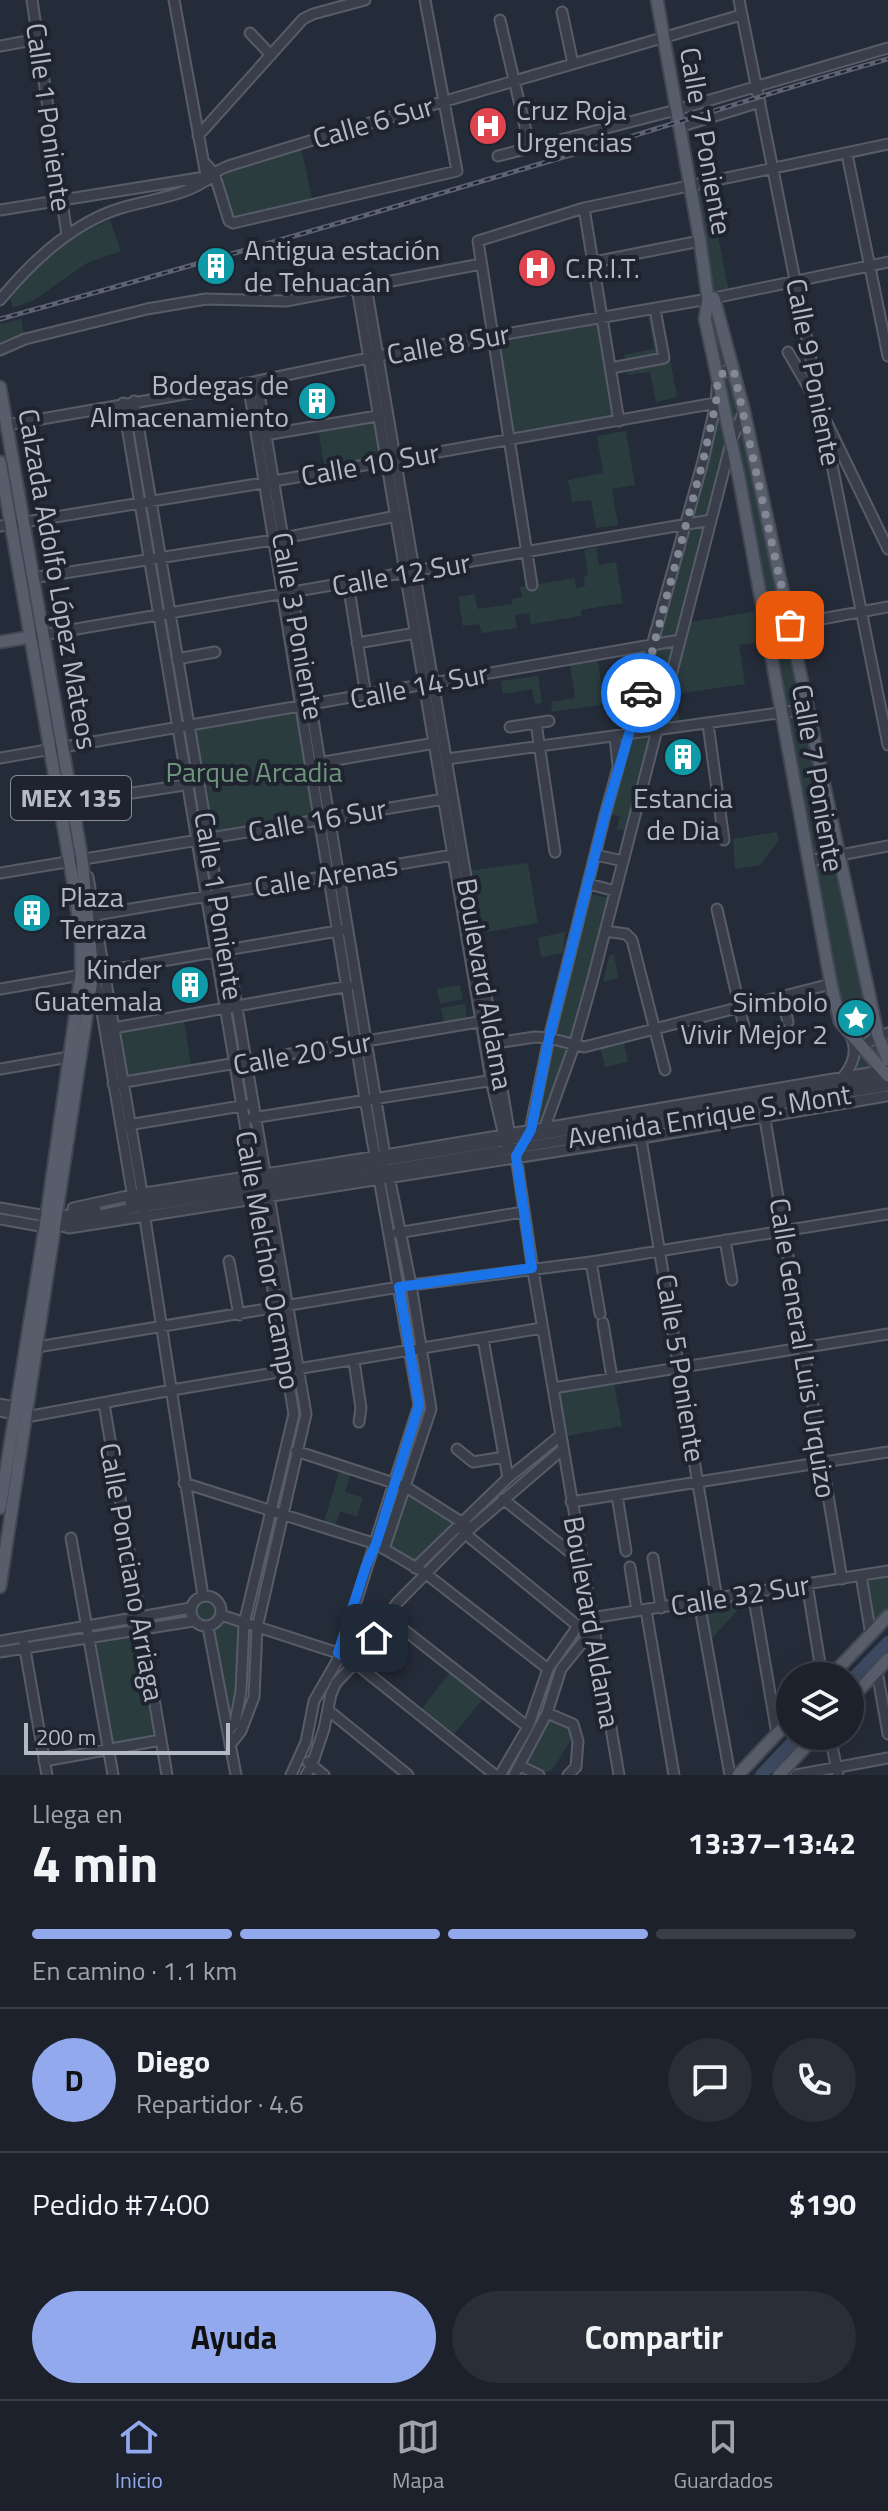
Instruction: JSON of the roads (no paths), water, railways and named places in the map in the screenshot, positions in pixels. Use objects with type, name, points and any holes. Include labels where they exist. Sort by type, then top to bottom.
[{"type":"main road","name":"Calle 7 Poniente","points":[[657,0],[711,298],[744,411],[807,709],[883,1035],[886,1078]]},
{"type":"main road","name":"Calle 7 Poniente","points":[[711,298],[705,319],[732,439],[838,1018],[859,1051],[886,1078]]},
{"type":"main road","name":"Calzada Adolfo López Mateos","points":[[0,387],[11,524],[32,578],[36,636]]},
{"type":"main road","name":"Calzada Adolfo López Mateos","points":[[0,462],[57,748],[81,940],[93,973],[69,1057],[37,1347],[24,1412],[4,1460],[0,1508]]},
{"type":"main road","points":[[0,642],[36,636]]},
{"type":"main road","name":"Calzada Adolfo López Mateos","points":[[0,1587],[52,1219],[93,973],[84,859],[66,803]]},
{"type":"main road","points":[[845,1662],[888,1616]]},
{"type":"main road","points":[[864,1685],[888,1659]]},
{"type":"main road","points":[[738,1775],[776,1735]]},
{"type":"main road","points":[[782,1774],[803,1750]]},
{"type":"street","name":"Calle 1 Poniente","points":[[32,0],[67,235]]},
{"type":"street","points":[[174,0],[198,136],[210,177],[229,221],[233,223],[457,171],[425,0]]},
{"type":"street","points":[[198,136],[303,19],[365,0]]},
{"type":"street","name":"Calle 9 Poniente","points":[[739,0],[888,745]]},
{"type":"street","points":[[562,12],[573,64]]},
{"type":"street","name":"Calle 6 Sur","points":[[0,210],[210,177],[228,166],[741,15]]},
{"type":"street","points":[[500,20],[530,148]]},
{"type":"street","points":[[250,33],[271,55]]},
{"type":"street","points":[[0,46],[38,39]]},
{"type":"street","points":[[498,156],[676,110],[888,48]]},
{"type":"street","points":[[679,127],[760,102]]},
{"type":"street","points":[[532,585],[478,241],[584,208],[888,144]]},
{"type":"street","points":[[847,154],[869,266],[884,322],[888,356]]},
{"type":"street","points":[[0,300],[28,267],[67,235],[119,208],[196,189],[210,177]]},
{"type":"street","points":[[584,208],[619,421]]},
{"type":"street","points":[[594,262],[700,241]]},
{"type":"street","name":"Calle 8 Sur","points":[[3,423],[252,382],[373,357],[655,309],[888,262]]},
{"type":"street","points":[[0,350],[25,339],[147,309],[206,299],[286,301],[481,264]]},
{"type":"street","name":"Boulevard Aldama","points":[[362,287],[496,1079],[523,1212],[619,1775]]},
{"type":"street","points":[[611,368],[664,358],[655,309]]},
{"type":"street","points":[[788,352],[820,408],[887,544]]},
{"type":"street","points":[[528,1138],[549,1038],[596,855],[686,524],[716,403],[718,377],[726,371],[734,372]]},
{"type":"street","name":"Calle 3 Poniente","points":[[252,382],[287,594],[311,706],[315,763]]},
{"type":"street","name":"Calle 1 Poniente","points":[[128,402],[145,502],[160,558],[189,725],[193,783],[221,951]]},
{"type":"street","name":"Calle 10 Sur","points":[[11,524],[716,403]]},
{"type":"street","points":[[543,1135],[574,1046],[732,439],[744,411]]},
{"type":"street","points":[[260,436],[384,415]]},
{"type":"street","name":"Calle 1 Poniente","points":[[145,502],[149,559],[158,616],[177,727],[193,783]]},
{"type":"street","points":[[32,578],[401,516]]},
{"type":"street","name":"Calle 12 Sur","points":[[36,636],[711,520]]},
{"type":"street","name":"Boulevard Aldama","points":[[411,572],[416,633],[429,684]]},
{"type":"street","points":[[348,583],[366,696]]},
{"type":"street","points":[[287,594],[300,708],[315,763],[334,875],[349,929],[362,1043],[382,1167],[395,1234],[411,1285],[431,1409],[406,1487],[380,1547],[366,1566],[337,1661],[314,1701],[300,1758],[291,1775]]},
{"type":"street","points":[[766,629],[888,607]]},
{"type":"street","points":[[357,643],[416,633]]},
{"type":"street","name":"Calle 14 Sur","points":[[0,758],[680,640]]},
{"type":"street","points":[[177,659],[215,652]]},
{"type":"street","points":[[447,759],[807,709]]},
{"type":"street","points":[[510,727],[549,721]]},
{"type":"street","points":[[536,723],[555,852]]},
{"type":"street","points":[[708,724],[724,840]]},
{"type":"street","points":[[615,737],[618,770]]},
{"type":"street","points":[[315,763],[440,742]]},
{"type":"street","name":"Boulevard Aldama","points":[[440,742],[447,759],[449,798]]},
{"type":"street","points":[[66,803],[193,783]]},
{"type":"street","name":"Calle 16 Sur","points":[[0,873],[449,798]]},
{"type":"street","points":[[809,861],[888,846]]},
{"type":"street","name":"Calle Arenas","points":[[95,915],[458,854]]},
{"type":"street","points":[[596,855],[623,861]]},
{"type":"street","points":[[84,859],[95,915],[93,973],[109,1029],[172,1390],[203,1596]]},
{"type":"street","points":[[334,875],[338,931],[347,987],[362,1043]]},
{"type":"street","points":[[589,884],[615,891]]},
{"type":"street","points":[[717,909],[745,1031]]},
{"type":"street","points":[[0,989],[349,929]]},
{"type":"street","points":[[605,931],[626,934],[632,940],[665,1070]]},
{"type":"street","name":"Calle Melchor Ocampo","points":[[221,951],[247,1105]]},
{"type":"street","points":[[109,1029],[347,987],[357,982]]},
{"type":"street","points":[[490,1044],[549,1038],[584,1047],[831,984]]},
{"type":"street","points":[[782,997],[788,1022]]},
{"type":"street","name":"Calle 20 Sur","points":[[118,1083],[486,1020]]},
{"type":"street","points":[[843,1077],[859,1051],[883,1035]]},
{"type":"street","points":[[0,1069],[69,1057]]},
{"type":"street","points":[[0,1219],[52,1219],[382,1167],[843,1077],[886,1078],[888,1108]]},
{"type":"street","name":"Avenida Enrique S. Mont","points":[[543,1135],[640,1133],[832,1100],[886,1078]]},
{"type":"street","name":"Avenida Enrique S. Mont","points":[[509,1143],[886,1078]]},
{"type":"street","points":[[249,1118],[496,1079]]},
{"type":"street","points":[[126,1126],[247,1105],[261,1186]]},
{"type":"street","name":"Calle General Luis Urquizo","points":[[764,1112],[842,1579]]},
{"type":"street","points":[[0,1208],[52,1219],[69,1228],[139,1203],[382,1167],[509,1143],[640,1133]]},
{"type":"street","name":"Calle 5 Poniente","points":[[640,1133],[717,1599]]},
{"type":"street","name":"Calle Melchor Ocampo","points":[[230,1745],[241,1731],[254,1697],[257,1628],[306,1414],[261,1186]]},
{"type":"street","name":"Calle Melchor Ocampo","points":[[228,1731],[235,1723],[241,1691],[244,1624],[294,1414],[276,1309],[261,1186]]},
{"type":"street","points":[[395,1234],[523,1212]]},
{"type":"street","points":[[37,1347],[411,1285],[591,1262],[888,1214]]},
{"type":"street","points":[[380,1547],[394,1483],[419,1405],[399,1287],[395,1234]]},
{"type":"street","points":[[725,1240],[732,1280]]},
{"type":"street","points":[[229,1261],[239,1315]]},
{"type":"street","points":[[591,1262],[612,1378]]},
{"type":"street","points":[[0,1411],[24,1412],[104,1404],[542,1328]]},
{"type":"street","points":[[553,1388],[888,1334]]},
{"type":"street","points":[[483,1339],[508,1478]]},
{"type":"street","points":[[354,1361],[361,1408],[359,1422]]},
{"type":"street","points":[[0,1404],[24,1412]]},
{"type":"street","name":"Calle Ponciano Arriaga","points":[[104,1404],[167,1775]]},
{"type":"street","points":[[306,1775],[312,1765],[336,1683],[355,1663],[397,1603],[508,1478],[561,1435]]},
{"type":"street","points":[[457,1449],[473,1462],[504,1457]]},
{"type":"street","points":[[415,1568],[563,1449]]},
{"type":"street","points":[[285,1450],[406,1487],[463,1528],[578,1626]]},
{"type":"street","points":[[571,1502],[888,1452]]},
{"type":"street","points":[[184,1483],[380,1547],[425,1573],[548,1669]]},
{"type":"street","points":[[617,1495],[626,1551]]},
{"type":"street","points":[[503,1499],[581,1561]]},
{"type":"street","points":[[71,1538],[113,1775]]},
{"type":"street","points":[[653,1558],[661,1608]]},
{"type":"street","points":[[630,1567],[674,1775]]},
{"type":"street","name":"Calle 32 Sur","points":[[591,1618],[888,1571]]},
{"type":"street","points":[[861,1576],[871,1635]]},
{"type":"street","points":[[807,1584],[820,1662]]},
{"type":"street","points":[[753,1593],[776,1728]]},
{"type":"street","points":[[0,1641],[89,1637],[193,1621],[208,1627],[216,1623],[221,1615],[217,1601],[210,1596],[195,1600],[191,1608],[193,1621]]},
{"type":"street","points":[[699,1602],[730,1775]]},
{"type":"street","points":[[0,1652],[24,1642],[87,1626],[191,1608]]},
{"type":"street","points":[[221,1615],[338,1653],[498,1775],[528,1727],[548,1669],[578,1626],[591,1618]]},
{"type":"street","points":[[389,1618],[528,1727]]},
{"type":"street","points":[[208,1627],[236,1775]]},
{"type":"street","points":[[539,1775],[517,1771],[547,1713],[561,1669],[586,1638],[594,1633]]},
{"type":"street","points":[[24,1642],[47,1775]]},
{"type":"street","points":[[877,1671],[888,1734]]},
{"type":"street","points":[[328,1710],[408,1775]]},
{"type":"street","points":[[547,1713],[573,1724],[578,1741],[576,1767],[568,1775]]},
{"type":"street","points":[[44,1761],[161,1740]]},
{"type":"street","points":[[833,1750],[837,1771]]},
{"type":"street","points":[[300,1758],[324,1775]]},
{"type":"street","points":[[796,1775],[837,1771],[888,1758]]},
{"type":"waterway","points":[[864,1667],[888,1642]]},
{"type":"waterway","points":[[761,1775],[785,1750]]},
{"type":"railway","points":[[0,319],[441,193],[888,59]]},
{"type":"place","name":"Cruz Roja Urgencias","points":[[488,126]]},
{"type":"place","name":"Antigua estación de Tehuacán","points":[[216,266]]},
{"type":"place","name":"C.R.I.T.","points":[[537,268]]},
{"type":"place","name":"Bodegas de Almacenamiento","points":[[317,401]]},
{"type":"place","name":"Estancia de Dia","points":[[683,757]]},
{"type":"place","name":"Plaza Terraza","points":[[32,913]]},
{"type":"place","name":"Kinder Guatemala","points":[[190,985]]},
{"type":"place","name":"Simbolo Vivir Mejor 2","points":[[856,1018]]},
{"type":"park label","name":"Parque Arcadia","points":[[254,772]]}]
